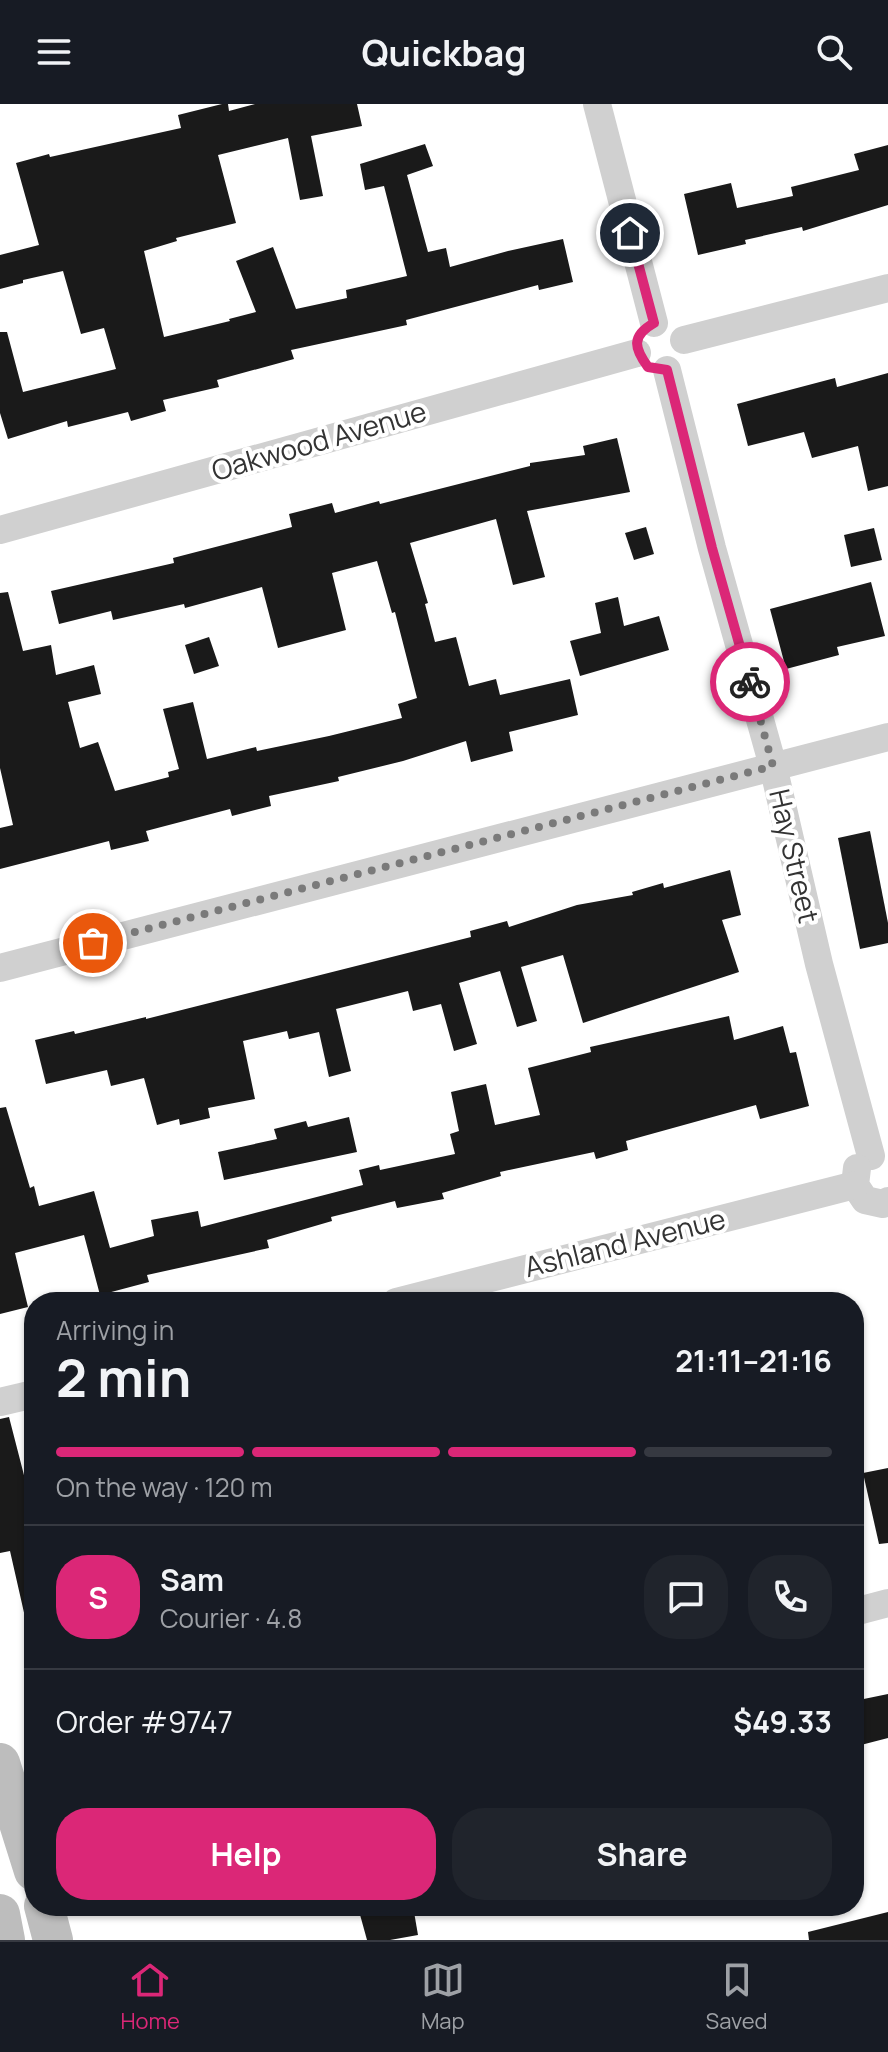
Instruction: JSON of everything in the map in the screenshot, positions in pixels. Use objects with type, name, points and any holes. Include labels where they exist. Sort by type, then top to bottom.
[{"type":"main road","points":[[0,1763],[24,1819]]},
{"type":"main road","points":[[0,1914],[5,1940]]},
{"type":"main road","points":[[47,1916],[53,1940]]},
{"type":"street","points":[[597,104],[654,323]]},
{"type":"street","points":[[684,340],[888,288]]},
{"type":"street","points":[[654,323],[667,323],[678,329],[684,340],[684,353],[678,363],[667,370],[648,367],[637,353],[637,340],[643,329],[654,323]]},
{"type":"street","name":"Oakwood Avenue","points":[[0,530],[637,353]]},
{"type":"street","name":"Hay Street","points":[[667,370],[712,548],[773,766],[819,964],[880,1156]]},
{"type":"street","points":[[0,968],[888,737]]},
{"type":"street","points":[[880,1156],[857,1167],[855,1185],[865,1200],[886,1207]]},
{"type":"street","name":"Ashland Avenue","points":[[435,1292],[855,1185]]},
{"type":"street","points":[[0,1402],[24,1396]]},
{"type":"street","points":[[864,1609],[888,1603]]},
{"type":"building","points":[[228,104],[229,111],[255,104],[357,104],[362,126],[311,136],[323,196],[300,200],[288,138],[218,155],[236,223],[176,238],[177,241],[144,251],[164,337],[256,312],[236,261],[273,247],[296,309],[347,298],[346,290],[407,276],[384,186],[365,190],[360,164],[425,144],[433,166],[407,175],[428,252],[446,248],[450,267],[563,239],[573,282],[539,290],[538,285],[406,320],[407,325],[291,350],[294,359],[217,380],[219,387],[163,400],[166,411],[131,421],[128,412],[68,427],[67,421],[8,439],[0,413],[0,332],[7,332],[23,392],[116,369],[104,328],[81,334],[63,271],[0,289],[0,255],[39,245],[16,163],[181,128],[178,115]]},
{"type":"building","points":[[888,145],[888,205],[803,231],[802,227],[745,240],[746,244],[698,255],[684,194],[731,183],[737,208],[793,196],[791,187],[859,170],[854,154]]},
{"type":"building","points":[[888,373],[888,486],[868,491],[858,446],[812,458],[804,432],[748,446],[737,404],[835,378],[837,387]]},
{"type":"building","points":[[617,438],[630,492],[527,511],[545,577],[513,585],[496,519],[410,543],[428,603],[425,604],[435,642],[456,637],[469,686],[496,679],[500,695],[570,679],[578,715],[509,732],[513,751],[471,762],[466,741],[338,777],[339,781],[269,796],[271,806],[232,816],[230,809],[146,831],[149,841],[111,850],[109,841],[0,869],[0,828],[13,825],[0,768],[0,593],[8,592],[23,651],[51,645],[56,675],[94,665],[101,694],[68,702],[80,748],[98,742],[115,791],[169,777],[168,772],[179,769],[163,709],[193,702],[207,759],[256,747],[257,751],[329,736],[402,718],[398,704],[417,698],[395,612],[392,613],[377,561],[332,573],[346,630],[278,648],[262,587],[185,608],[184,604],[113,620],[111,611],[59,624],[51,591],[174,563],[173,558],[292,527],[289,514],[332,503],[335,513],[379,501],[380,504],[530,466],[530,463],[585,455],[583,446]]},
{"type":"building","points":[[646,527],[654,554],[634,560],[625,533]]},
{"type":"building","points":[[874,528],[882,560],[851,567],[844,535]]},
{"type":"building","points":[[871,582],[885,636],[837,647],[839,655],[786,669],[770,609]]},
{"type":"building","points":[[618,597],[624,626],[659,616],[669,650],[580,676],[570,641],[601,633],[595,603]]},
{"type":"building","points":[[209,637],[219,666],[194,674],[185,645]]},
{"type":"building","points":[[870,831],[888,923],[888,943],[860,949],[838,838]]},
{"type":"building","points":[[730,870],[741,915],[722,920],[739,972],[583,1023],[563,955],[521,967],[537,1021],[517,1027],[500,971],[459,983],[477,1044],[454,1051],[441,1004],[413,1011],[408,991],[336,1009],[351,1071],[329,1077],[319,1032],[289,1039],[287,1031],[243,1041],[255,1099],[208,1108],[210,1118],[180,1125],[179,1119],[157,1125],[144,1078],[111,1086],[107,1070],[46,1084],[35,1040],[146,1019],[471,937],[470,931],[507,921],[509,927],[577,905],[633,895],[632,892],[663,883],[664,888]]},
{"type":"building","points":[[729,1016],[734,1040],[783,1026],[790,1053],[796,1052],[809,1106],[760,1119],[756,1105],[626,1141],[628,1150],[596,1159],[594,1152],[500,1172],[501,1176],[442,1193],[444,1199],[397,1208],[395,1201],[331,1217],[332,1221],[267,1240],[269,1248],[147,1275],[149,1282],[111,1292],[99,1292],[84,1235],[15,1253],[24,1292],[24,1308],[0,1314],[0,1108],[6,1107],[30,1188],[34,1186],[39,1206],[94,1191],[110,1248],[154,1236],[151,1220],[198,1211],[201,1227],[363,1185],[359,1170],[379,1165],[380,1170],[455,1154],[450,1134],[459,1131],[451,1092],[486,1084],[495,1125],[540,1115],[528,1068],[591,1052],[590,1047]]},
{"type":"building","points":[[349,1117],[357,1152],[224,1180],[218,1152],[277,1139],[274,1129],[306,1121],[308,1127]]},
{"type":"building","points":[[9,1417],[24,1475],[24,1613],[10,1551],[0,1553],[0,1419]]},
{"type":"building","points":[[888,1468],[888,1543],[879,1544],[864,1473]]},
{"type":"building","points":[[888,1694],[888,1738],[864,1744],[864,1699]]},
{"type":"building","points":[[888,1912],[888,1940],[809,1940],[808,1932]]},
{"type":"building","points":[[360,1916],[415,1916],[418,1935],[367,1940]]},
{"type":"way so far","points":[[93,943],[773,766],[750,682]]},
{"type":"route","points":[[630,233],[654,323],[643,329],[637,340],[637,353],[648,367],[667,370],[750,682]]}]
